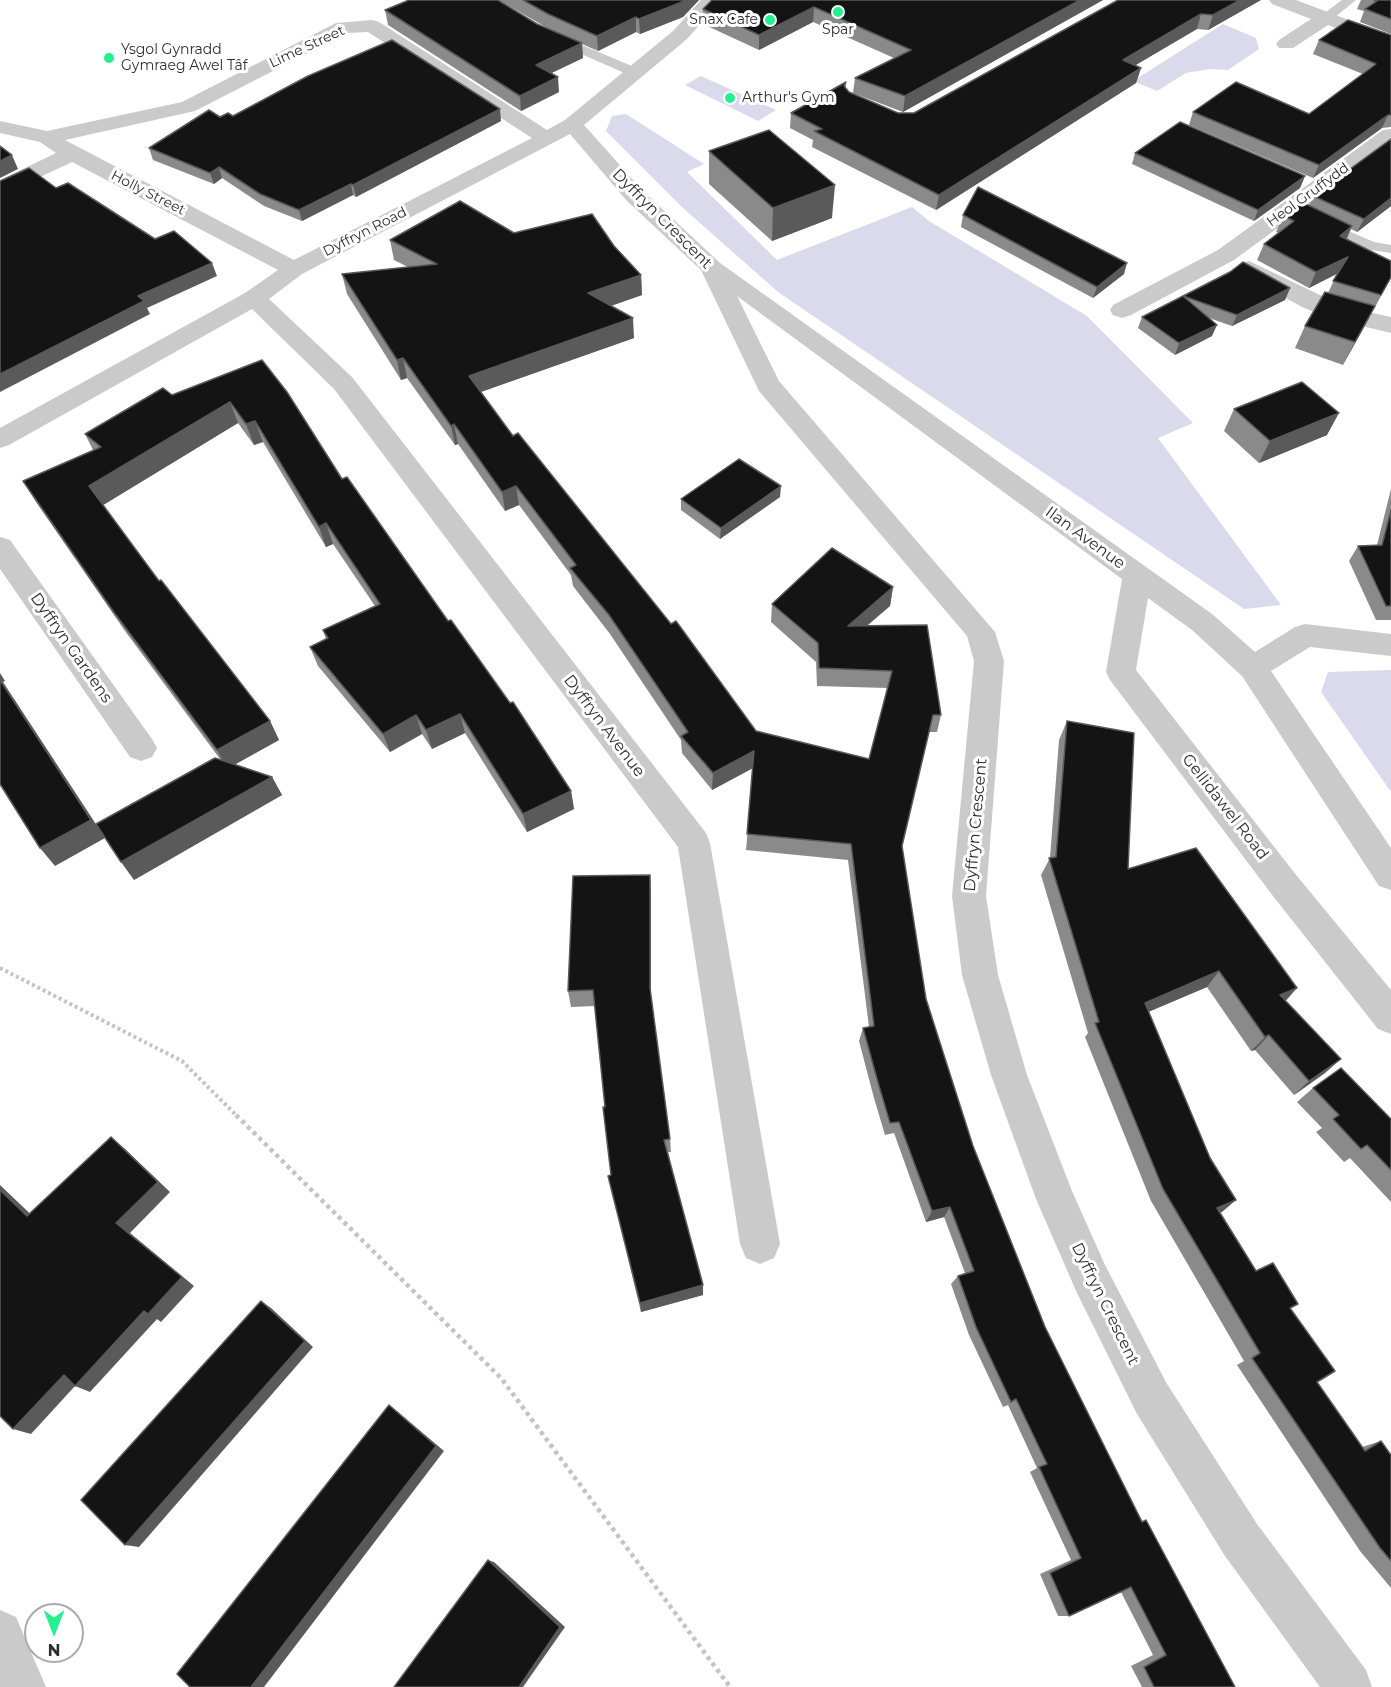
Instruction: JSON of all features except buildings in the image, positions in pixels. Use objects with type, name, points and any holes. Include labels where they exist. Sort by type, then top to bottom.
[{"type":"street","points":[[1279,0],[1391,43]]},
{"type":"street","name":"Dyffryn Road","points":[[0,439],[255,298],[294,269],[572,124],[680,34],[698,6]]},
{"type":"street","points":[[1286,44],[1326,18]]},
{"type":"street","name":"Lime Street","points":[[47,137],[188,107],[343,27],[372,26],[547,139]]},
{"type":"street","name":"Dyffryn Crescent","points":[[572,124],[635,196],[711,267],[768,385],[980,632],[989,661],[969,896],[980,975],[1009,1075],[1055,1199],[1091,1279],[1152,1399],[1241,1540],[1350,1687]]},
{"type":"street","name":"Holly Street","points":[[0,127],[47,137],[72,154],[294,269]]},
{"type":"street","name":"Heol Gruffydd","points":[[1122,310],[1226,255],[1290,208],[1312,186],[1391,135]]},
{"type":"street","points":[[0,189],[72,154]]},
{"type":"street","points":[[1226,255],[1311,302],[1338,313],[1391,325]]},
{"type":"street","name":"Ilan Avenue","points":[[711,267],[1202,622],[1253,668],[1391,876]]},
{"type":"street","name":"Dyffryn Avenue","points":[[255,298],[343,383],[694,843],[760,1244]]},
{"type":"street","name":"Dyffryn Gardens","points":[[0,547],[141,748]]},
{"type":"street","name":"Gellidawel Road","points":[[1137,576],[1121,672],[1285,886],[1391,1017]]},
{"type":"street","points":[[1253,668],[1305,635],[1391,645]]},
{"type":"street","points":[[0,1634],[23,1687]]},
{"type":"lane","points":[[1326,18],[1350,0]]},
{"type":"lane","points":[[544,34],[634,72]]},
{"type":"lane","points":[[1290,208],[1370,246],[1391,249]]},
{"type":"path","points":[[0,968],[182,1061],[501,1378],[730,1687]]},
{"type":"shaded area","points":[[1223,24],[1256,38],[1259,49],[1228,70],[1210,69],[1186,73],[1157,91],[1133,81]]},
{"type":"shaded area","name":"Arthur's Gym","points":[[701,76],[776,110],[758,121],[685,85]]},
{"type":"shaded area","points":[[626,114],[704,164],[687,172],[777,260],[912,207],[929,221],[1087,316],[1193,423],[1158,438],[1281,605],[1244,609],[778,292],[683,208],[606,131],[612,116]]},
{"type":"shaded area","points":[[1391,670],[1391,792],[1321,692],[1328,672]]},
{"type":"place","name":"Spar","points":[[838,12]]},
{"type":"place","name":"Snax Cafe","points":[[770,20]]},
{"type":"place","name":"Ysgol Gynradd Gymraeg Awel Tâf","points":[[109,58]]},
{"type":"place","name":"Arthur's Gym","points":[[730,98]]}]
